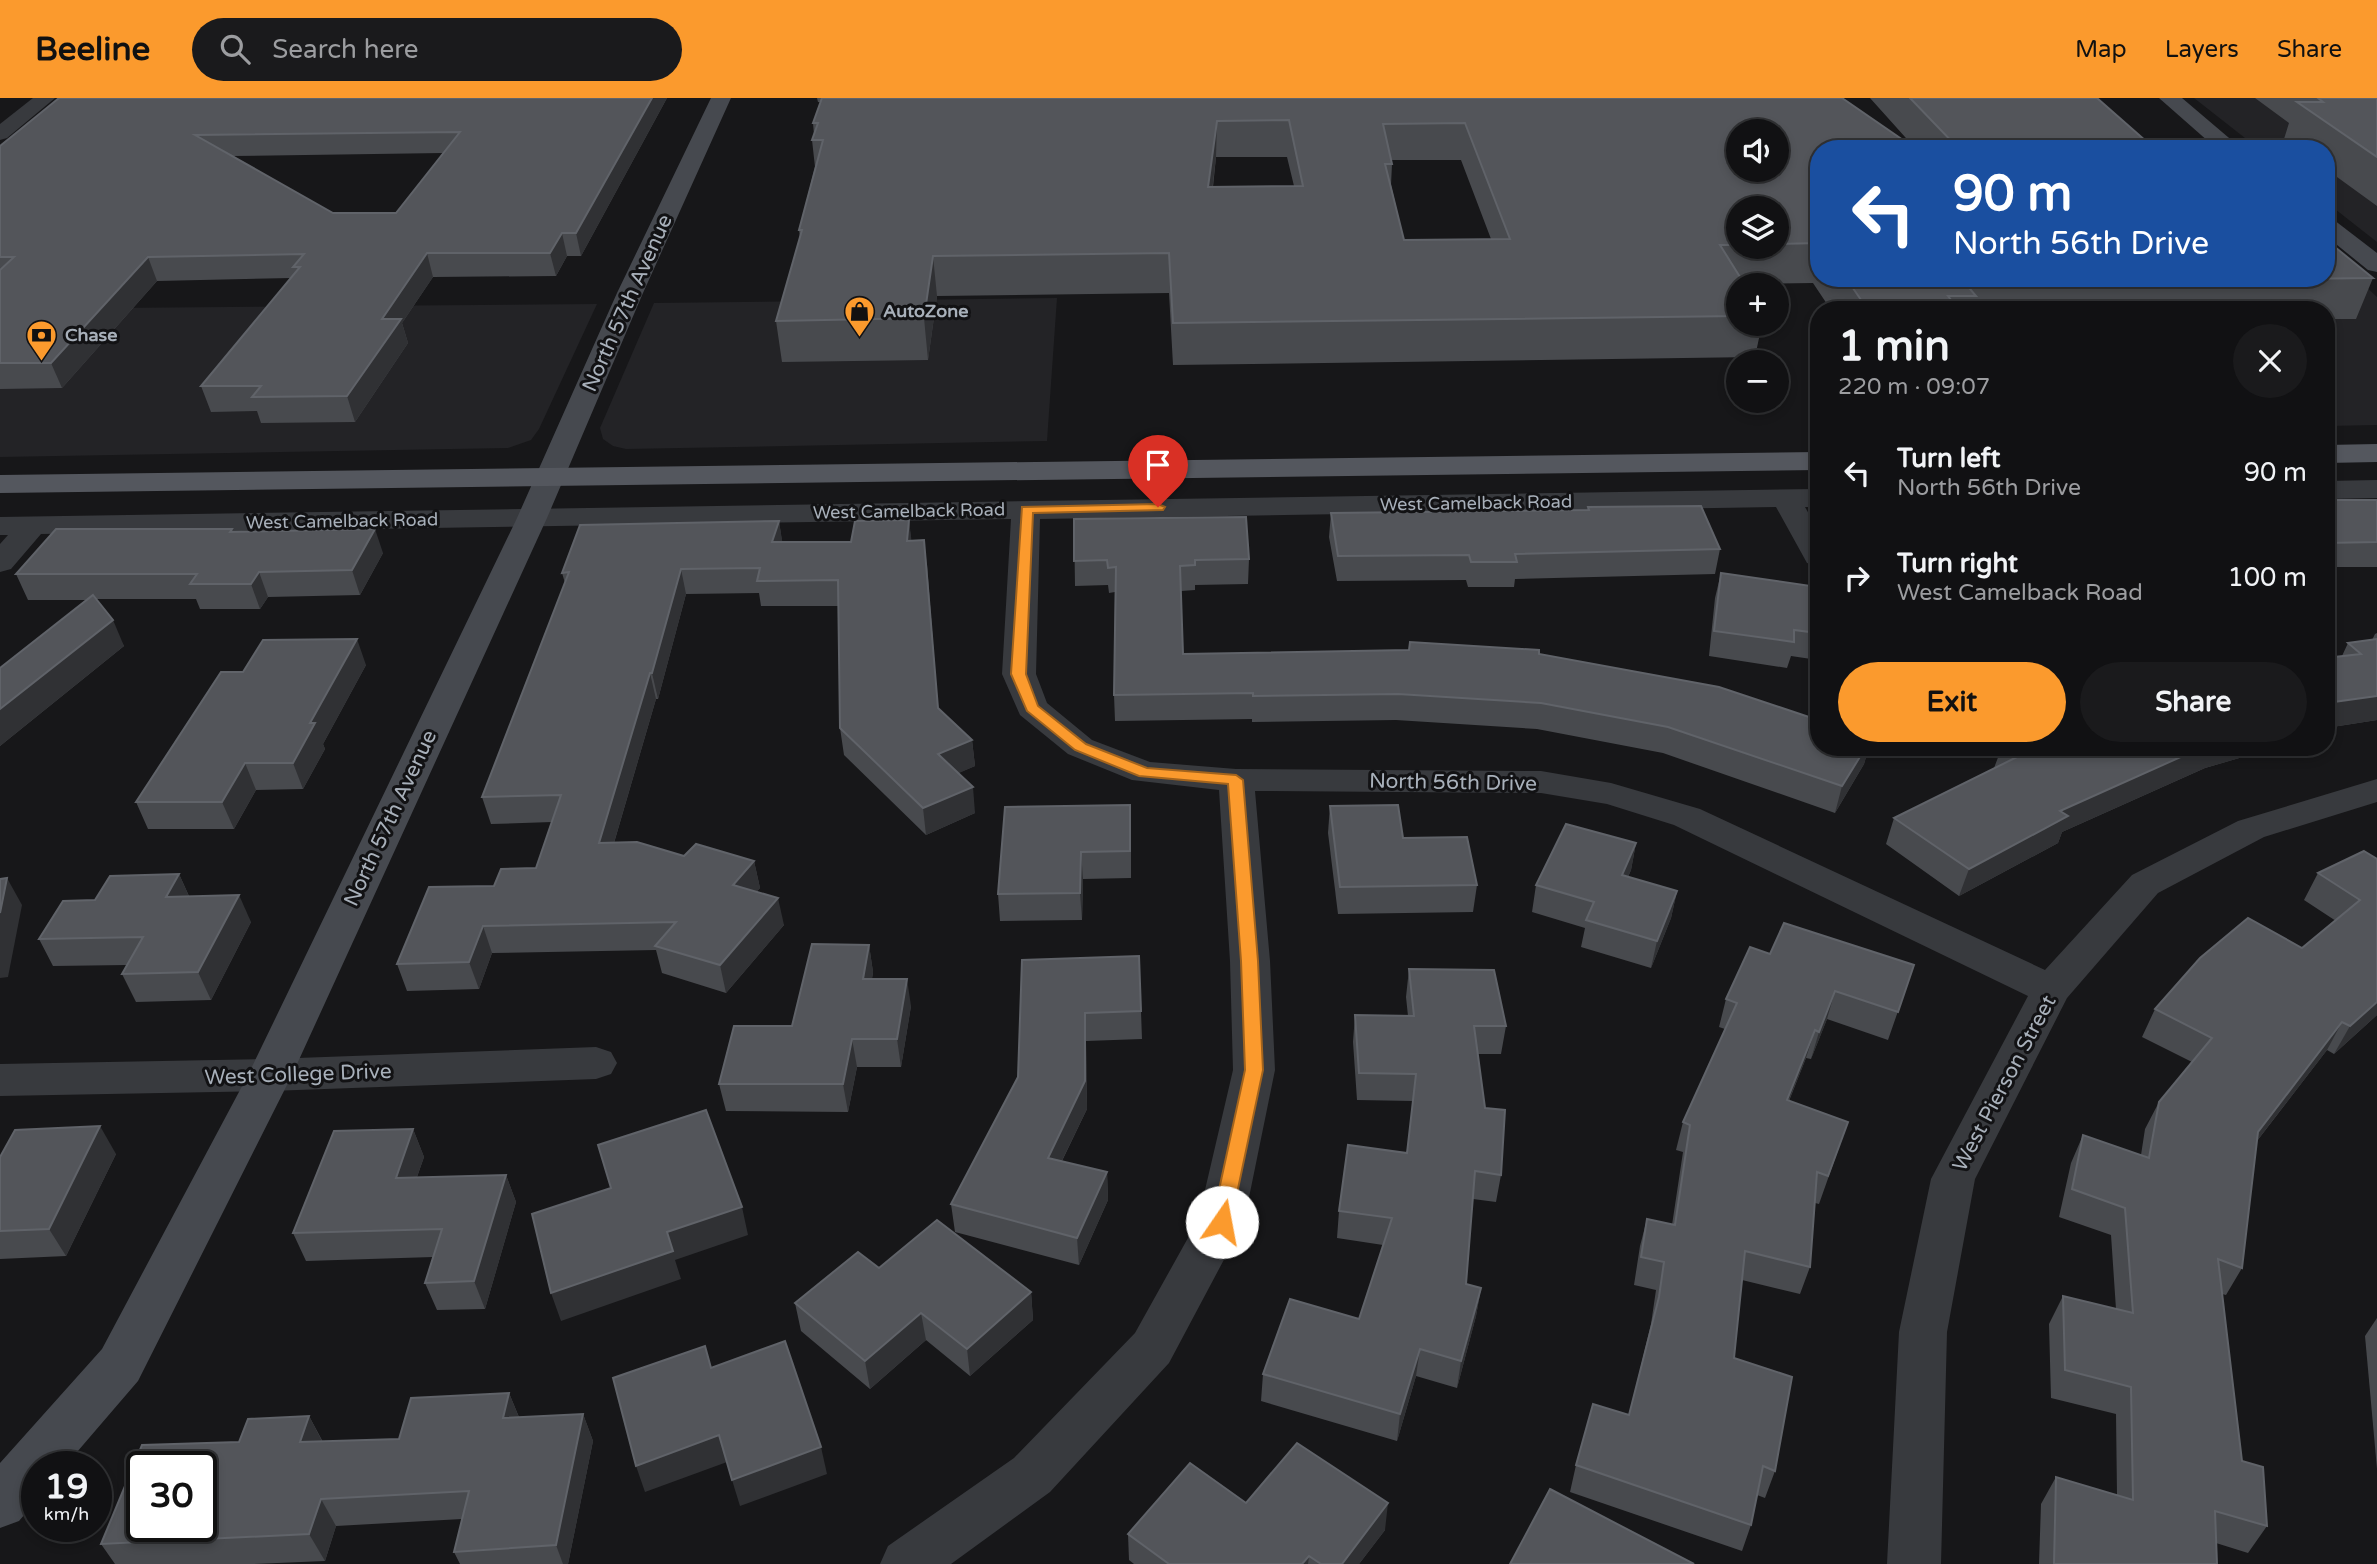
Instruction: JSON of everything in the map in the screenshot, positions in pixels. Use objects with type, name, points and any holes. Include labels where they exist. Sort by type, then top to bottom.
[{"type":"main road","points":[[2335,454],[2377,453]]},
{"type":"main road","name":"West Camelback Road","points":[[0,484],[1810,461]]},
{"type":"street","points":[[0,134],[45,98]]},
{"type":"street","name":"North 57th Avenue","points":[[0,1503],[120,1365],[270,1076],[532,518],[630,293],[721,98]]},
{"type":"street","points":[[2169,98],[2220,140]]},
{"type":"street","points":[[2335,232],[2377,265]]},
{"type":"street","points":[[2335,490],[2377,489]]},
{"type":"street","name":"West Camelback Road","points":[[0,526],[1810,498]]},
{"type":"street","points":[[1786,499],[1810,542]]},
{"type":"street","name":"North 56th Drive","points":[[1026,509],[1018,674],[1032,708],[1080,747],[1145,772],[1236,780],[1541,782],[1611,794],[1686,817],[2051,990]]},
{"type":"street","points":[[0,563],[33,525]]},
{"type":"street","points":[[907,1564],[1032,1475],[1152,1348],[1222,1222],[1254,1070],[1250,961],[1236,780]]},
{"type":"street","name":"West Pierson Street","points":[[1914,1564],[1923,1332],[1953,1179],[2051,990],[2145,884],[2251,829],[2377,790]]},
{"type":"street","name":"West College Drive","points":[[0,1080],[270,1076],[596,1063]]},
{"type":"shaded area","points":[[2194,98],[2377,98],[2377,242],[2335,209],[2335,140],[2248,140]]},
{"type":"shaded area","points":[[2361,282],[2377,297],[2377,425],[2335,426],[2335,301],[2001,301],[2266,287],[2335,287],[2335,283]]},
{"type":"shaded area","points":[[1057,298],[1047,441],[626,449],[613,446],[603,439],[600,428],[654,303]]},
{"type":"shaded area","points":[[597,304],[539,429],[531,440],[508,448],[0,457],[0,309]]},
{"type":"building","points":[[59,98],[652,98],[576,233],[562,233],[550,253],[427,253],[382,319],[401,319],[347,396],[252,397],[261,386],[201,386],[300,267],[293,267],[304,254],[148,257],[51,363],[0,363],[0,270],[14,257],[0,257],[0,146]],"holes":[[[460,132],[396,213],[333,213],[195,135]]]},
{"type":"building","points":[[822,98],[1842,98],[1903,140],[1810,140],[1810,243],[1789,244],[1789,196],[1726,196],[1726,245],[1720,245],[1726,259],[1729,259],[1738,273],[1726,273],[1726,316],[1173,323],[1169,253],[933,256],[924,318],[776,321],[802,230],[799,230],[823,140],[812,140],[818,123],[813,123]],"holes":[[[1289,120],[1303,186],[1208,187],[1217,121]],[[1465,123],[1510,239],[1404,240],[1385,164],[1392,164],[1383,124]]]},
{"type":"building","points":[[1910,98],[2097,98],[2145,140],[1950,140]]},
{"type":"building","points":[[2318,98],[2377,98],[2377,157],[2297,102],[2323,102]]},
{"type":"building","points":[[2335,247],[2373,278],[2335,278]]},
{"type":"building","points":[[1852,287],[1968,287],[1976,296],[1948,296],[1952,301],[1862,301]]},
{"type":"building","points":[[2335,500],[2377,500],[2377,542],[2335,543]]},
{"type":"building","points":[[1701,506],[1720,549],[1515,554],[1517,562],[1471,562],[1469,555],[1338,556],[1331,513],[1589,510],[1588,507]]},
{"type":"building","points":[[1246,517],[1249,559],[1195,560],[1195,565],[1180,566],[1183,654],[1409,650],[1410,642],[1539,650],[1539,654],[1719,687],[1810,717],[1810,756],[1860,756],[1842,786],[1668,727],[1541,703],[1398,694],[1114,695],[1116,567],[1108,568],[1107,560],[1074,561],[1074,519]]},
{"type":"building","points":[[909,520],[907,541],[924,540],[938,708],[972,740],[938,754],[973,787],[923,808],[840,728],[838,580],[757,581],[760,568],[681,569],[599,843],[637,842],[684,856],[696,844],[754,861],[733,885],[778,898],[720,965],[655,946],[676,922],[483,926],[469,962],[397,964],[429,887],[494,886],[501,869],[536,868],[561,795],[482,797],[569,572],[562,573],[580,525],[779,521],[772,542],[851,542],[855,521]]},
{"type":"building","points":[[56,529],[232,529],[230,532],[375,529],[352,570],[259,572],[251,584],[190,584],[197,574],[16,574]]},
{"type":"building","points":[[1721,573],[1810,586],[1810,632],[1794,630],[1794,642],[1714,631]]},
{"type":"building","points":[[93,595],[113,620],[0,709],[0,668]]},
{"type":"building","points":[[357,639],[310,723],[315,723],[293,763],[245,763],[222,802],[136,802],[221,672],[243,672],[263,640]]},
{"type":"building","points":[[2377,639],[2377,696],[2335,702],[2335,657],[2361,654],[2348,643]]},
{"type":"building","points":[[2183,756],[2060,811],[2068,816],[1969,869],[1894,818],[2017,757]]},
{"type":"building","points":[[1130,805],[1130,851],[1081,852],[1080,893],[998,894],[1005,807]]},
{"type":"building","points":[[1398,805],[1403,838],[1467,837],[1477,885],[1340,887],[1330,806]]},
{"type":"building","points":[[1566,824],[1636,843],[1622,875],[1677,891],[1657,941],[1586,920],[1594,902],[1536,885]]},
{"type":"building","points":[[2364,851],[2377,859],[2377,1002],[2350,1026],[2342,1022],[2258,1132],[2242,1268],[2218,1259],[2242,1461],[2263,1467],[2267,1526],[2215,1511],[2217,1564],[2054,1564],[2056,1477],[2133,1500],[2131,1387],[2065,1370],[2063,1296],[2133,1313],[2125,1208],[2072,1189],[2083,1135],[2149,1158],[2159,1102],[2212,1038],[2155,1009],[2200,958],[2248,918],[2302,948],[2360,900],[2318,873]]},
{"type":"building","points":[[179,874],[166,897],[239,895],[198,972],[122,974],[143,937],[39,939],[63,901],[95,900],[110,876]]},
{"type":"building","points":[[7,878],[0,913],[0,879]]},
{"type":"building","points":[[1784,923],[1914,965],[1898,1012],[1835,991],[1819,1032],[1815,1030],[1787,1100],[1848,1122],[1828,1176],[1817,1172],[1810,1267],[1745,1251],[1734,1358],[1792,1377],[1775,1471],[1763,1466],[1751,1525],[1576,1465],[1593,1404],[1629,1415],[1659,1297],[1664,1262],[1641,1257],[1647,1219],[1675,1225],[1690,1125],[1683,1122],[1737,1003],[1726,999],[1750,947],[1770,954]]},
{"type":"building","points":[[812,944],[869,945],[863,979],[907,979],[897,1039],[852,1039],[843,1084],[719,1084],[734,1026],[792,1026]]},
{"type":"building","points":[[1139,956],[1141,1011],[1085,1013],[1085,1081],[1048,1158],[1107,1172],[1077,1238],[951,1204],[1018,1077],[1022,960]]},
{"type":"building","points":[[1409,969],[1494,970],[1506,1026],[1474,1026],[1485,1108],[1505,1110],[1501,1175],[1475,1171],[1466,1284],[1481,1288],[1461,1361],[1420,1349],[1400,1414],[1263,1374],[1290,1299],[1359,1319],[1392,1218],[1339,1211],[1348,1145],[1407,1153],[1416,1074],[1359,1073],[1355,1015],[1414,1016]]},
{"type":"building","points":[[706,1110],[742,1207],[667,1232],[673,1251],[551,1293],[532,1214],[611,1188],[598,1145]]},
{"type":"building","points":[[100,1126],[49,1229],[0,1231],[0,1157],[15,1130]]},
{"type":"building","points":[[413,1129],[396,1178],[506,1175],[474,1281],[425,1283],[442,1229],[293,1233],[334,1131]]},
{"type":"building","points":[[937,1220],[1031,1292],[967,1349],[921,1313],[865,1361],[795,1303],[858,1252],[879,1268]]},
{"type":"building","points":[[785,1341],[821,1447],[732,1480],[719,1435],[636,1466],[613,1378],[705,1346],[711,1368]]},
{"type":"building","points":[[509,1393],[503,1418],[583,1414],[556,1545],[454,1552],[469,1491],[321,1499],[309,1534],[217,1538],[217,1451],[140,1451],[142,1445],[239,1442],[248,1419],[309,1416],[300,1442],[399,1439],[411,1398]]},
{"type":"building","points":[[1297,1443],[1388,1503],[1342,1564],[1321,1564],[1309,1556],[1302,1564],[1169,1564],[1128,1534],[1190,1463],[1246,1503]]},
{"type":"building","points":[[126,1484],[126,1542],[143,1542],[101,1544],[112,1542],[112,1517]]},
{"type":"building","points":[[1550,1489],[1694,1564],[1510,1564]]},
{"type":"place","name":"AutoZone","points":[[860,338]]},
{"type":"place","name":"Chase","points":[[42,362]]},
{"type":"route","points":[[1158,507],[1026,509],[1018,674],[1032,708],[1080,747],[1145,772],[1236,780],[1250,961],[1254,1070],[1222,1222]]}]
